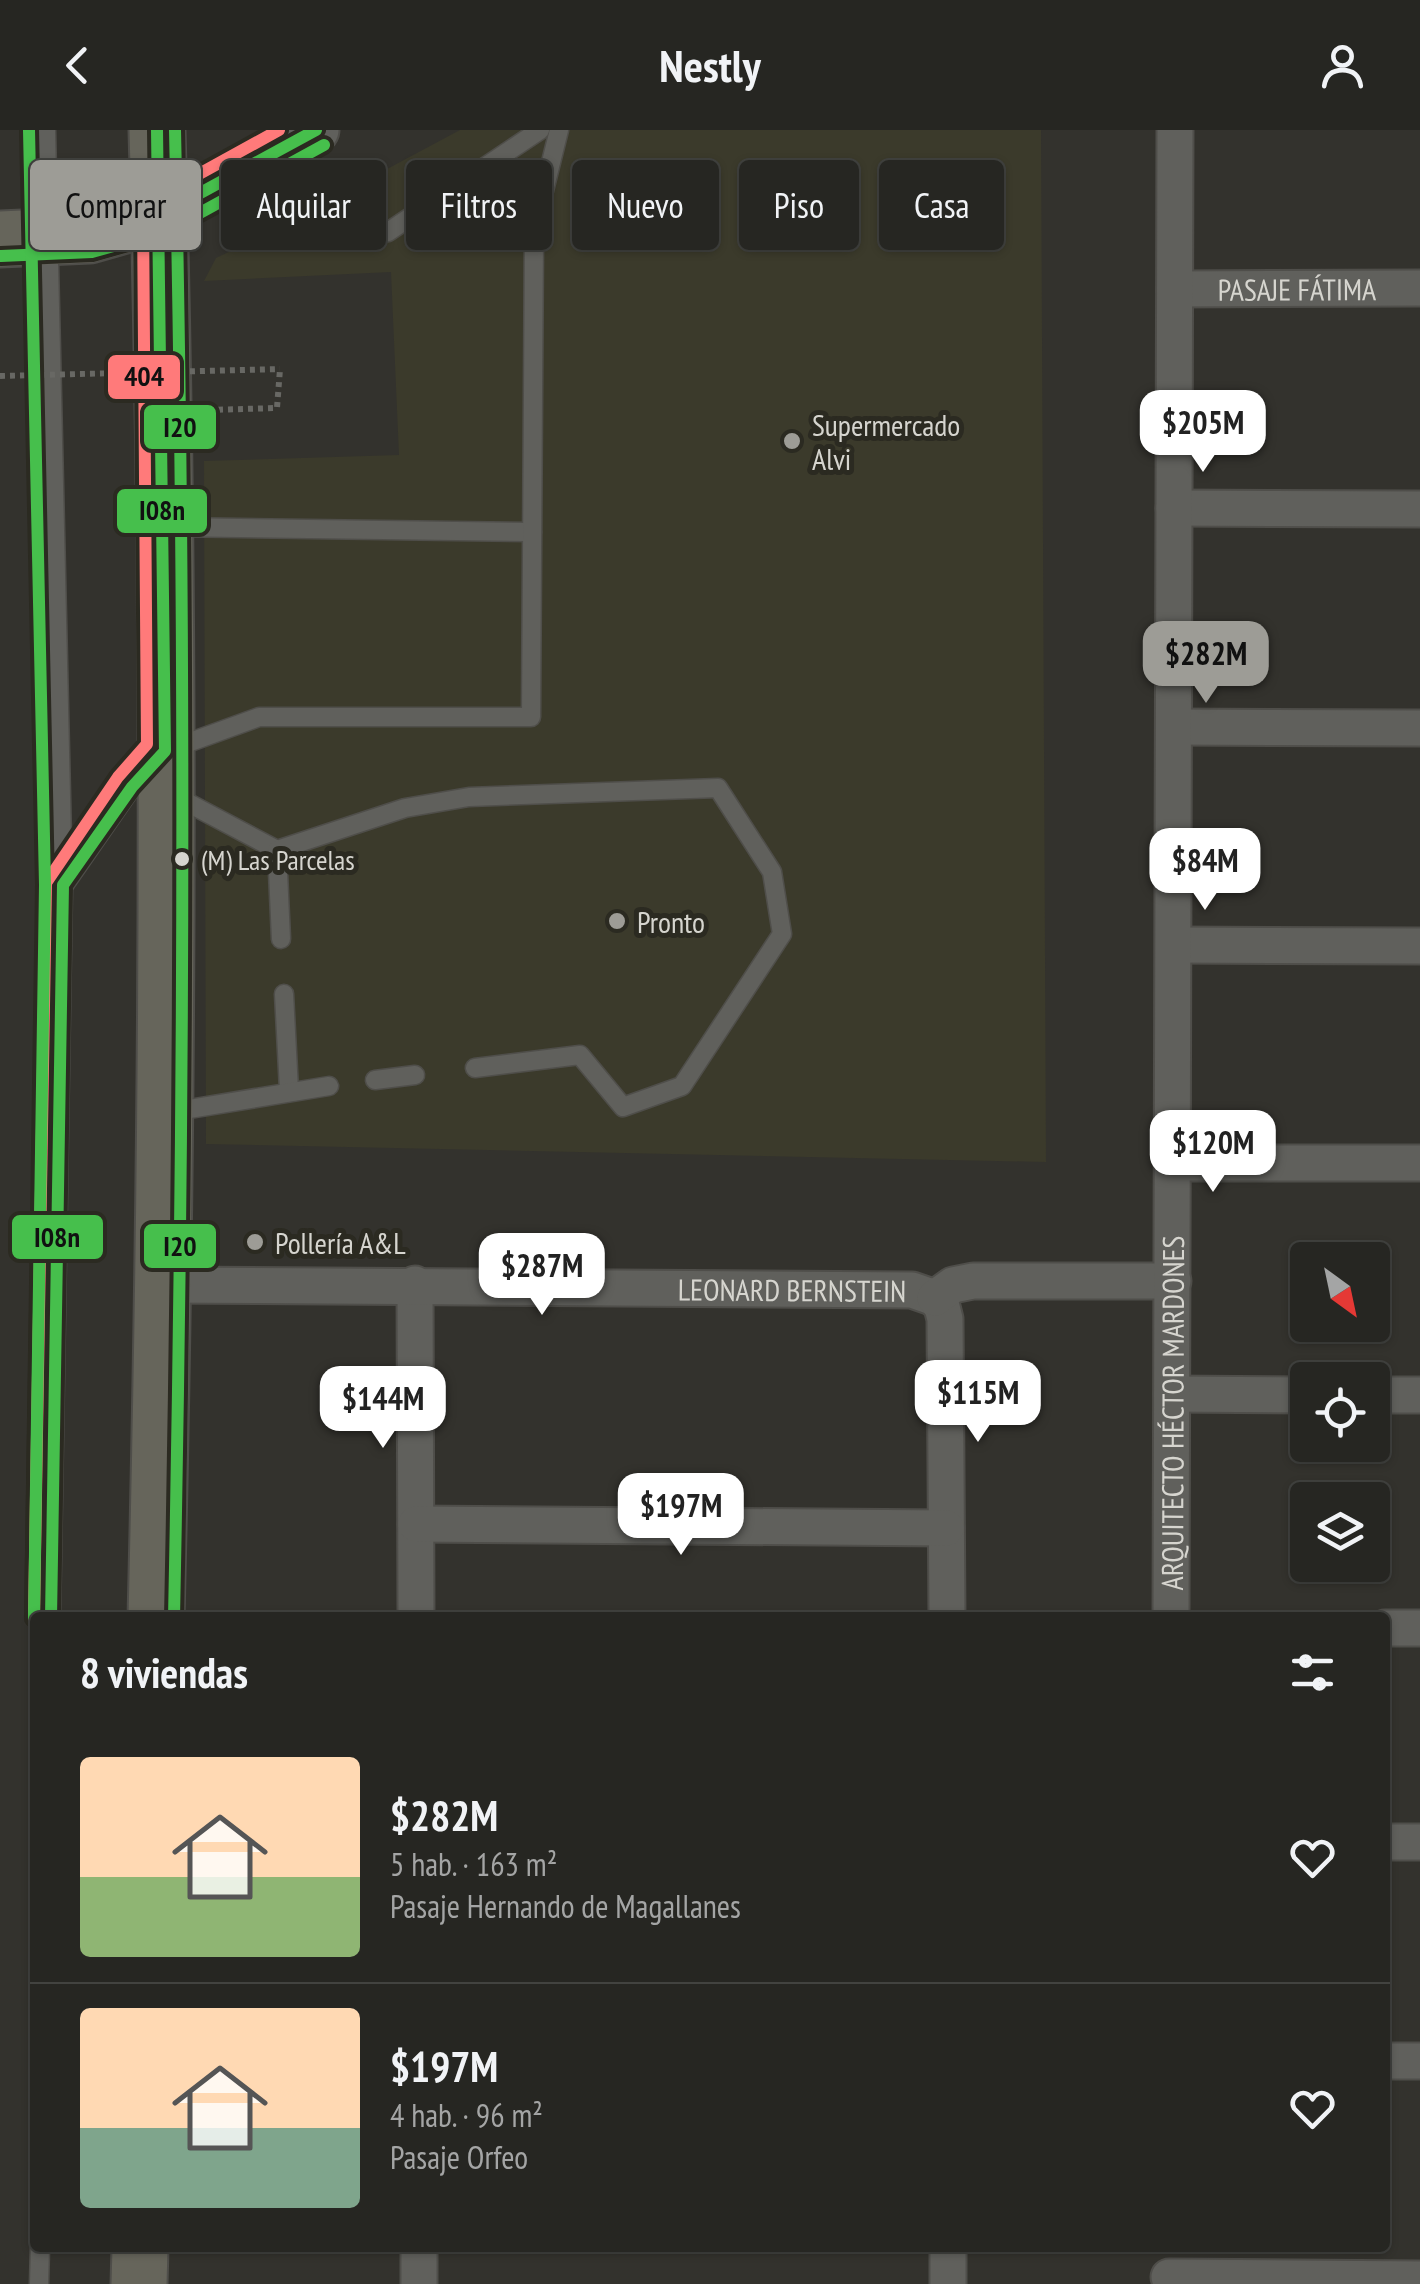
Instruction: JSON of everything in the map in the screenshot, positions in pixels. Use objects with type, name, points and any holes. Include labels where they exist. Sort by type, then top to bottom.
[{"type":"main road","points":[[157,130],[158,160]]},
{"type":"main road","points":[[156,1612],[164,1285],[160,250]]},
{"type":"main road","points":[[139,2284],[140,2252]]},
{"type":"street","points":[[201,192],[316,130]]},
{"type":"street","name":"ARQUITECTO HÉCTOR MARDONES","points":[[1172,1612],[1175,130]]},
{"type":"street","name":"PASAJE FÁTIMA","points":[[1175,288],[1420,288]]},
{"type":"street","points":[[1174,508],[1420,509]]},
{"type":"street","points":[[1174,727],[1420,728]]},
{"type":"street","points":[[1174,945],[1420,946]]},
{"type":"street","points":[[1173,1163],[1420,1163]]},
{"type":"street","name":"LEONARD BERNSTEIN","points":[[164,1285],[912,1290],[935,1298],[953,1285],[973,1281],[1173,1281]]},
{"type":"street","points":[[414,1284],[416,1612]]},
{"type":"street","points":[[935,1298],[945,1319],[946,1612]]},
{"type":"street","points":[[1172,1394],[1290,1395]]},
{"type":"street","points":[[1390,1395],[1420,1396]]},
{"type":"street","points":[[416,1524],[946,1528]]},
{"type":"street","points":[[1390,1628],[1420,1628]]},
{"type":"street","points":[[1390,1842],[1420,1842]]},
{"type":"street","points":[[1390,2061],[1420,2061]]},
{"type":"street","points":[[419,2252],[419,2284]]},
{"type":"street","points":[[948,2252],[948,2284]]},
{"type":"street","points":[[1169,2270],[1420,2279]]},
{"type":"lane","points":[[46,130],[25,238],[63,885],[51,1612]]},
{"type":"lane","points":[[271,154],[388,232],[540,130]]},
{"type":"lane","points":[[63,885],[132,786],[259,717],[531,717],[534,231],[558,130]]},
{"type":"lane","points":[[162,527],[532,532]]},
{"type":"lane","points":[[164,771],[277,850]]},
{"type":"lane","points":[[277,850],[405,808],[469,796],[718,788],[772,872],[782,934],[682,1086],[623,1107],[580,1055],[475,1068]]},
{"type":"lane","points":[[277,850],[281,939]]},
{"type":"lane","points":[[284,994],[288,1090]]},
{"type":"lane","points":[[375,1080],[415,1075]]},
{"type":"lane","points":[[164,1113],[329,1086]]},
{"type":"lane","points":[[40,2252],[40,2284]]},
{"type":"path","points":[[0,376],[280,369],[278,408],[162,412]]},
{"type":"shaded area","points":[[460,130],[1041,130],[1046,1162],[206,1144],[204,461],[399,455],[391,272],[204,281],[216,258],[233,250],[386,250],[386,170]]},
{"type":"transit line","points":[[29,130],[45,885],[34,1612]]},
{"type":"transit line","name":"I08n","points":[[51,1612],[63,885],[132,787],[165,751],[157,130]]},
{"type":"transit line","name":"I20","points":[[174,1612],[182,874],[175,130]]},
{"type":"transit line","name":"404","points":[[34,1612],[46,883],[118,777],[147,744],[143,212],[152,200],[279,130]]},
{"type":"transit line","name":"I08n","points":[[201,193],[316,130]]},
{"type":"transit line","name":"I20","points":[[1,256],[92,252],[167,231],[324,145]]},
{"type":"place","name":"Supermercado Alvi","points":[[792,441]]},
{"type":"place","name":"(M) Las Parcelas","points":[[182,859]]},
{"type":"place","name":"Pronto","points":[[617,921]]},
{"type":"place","name":"Pollería A&L","points":[[255,1242]]}]
